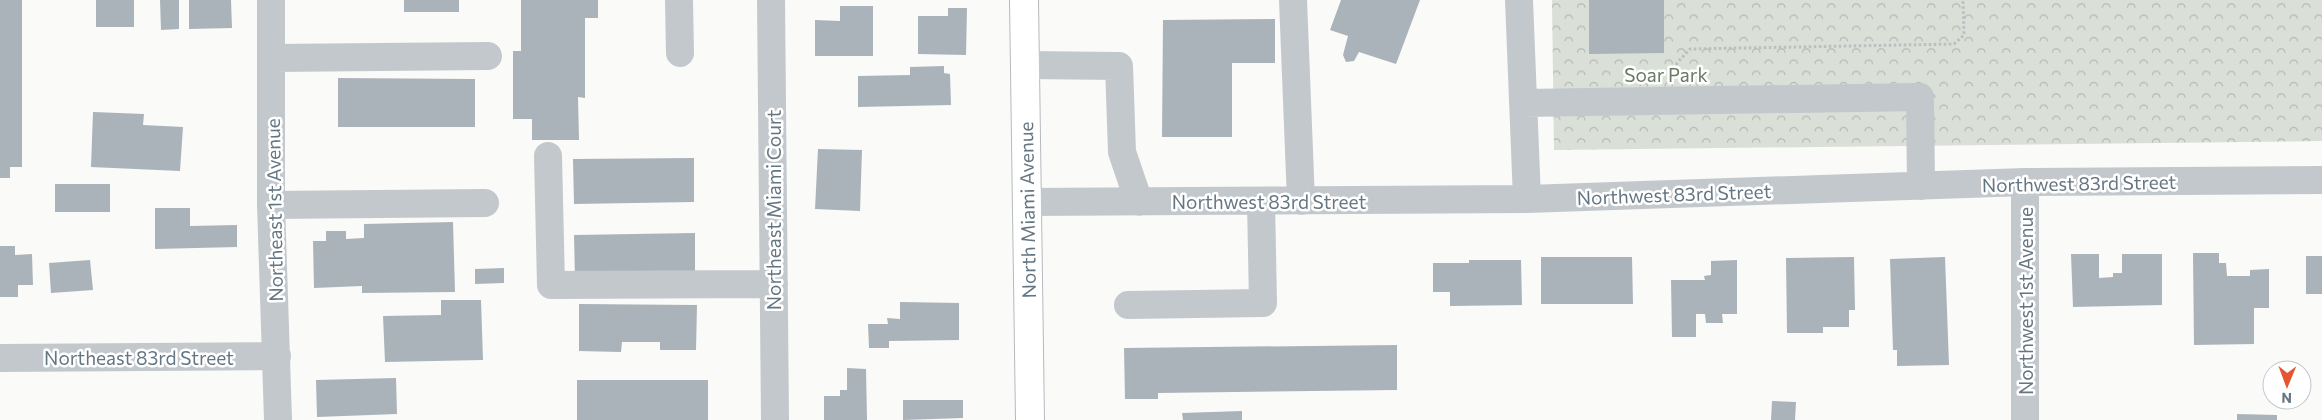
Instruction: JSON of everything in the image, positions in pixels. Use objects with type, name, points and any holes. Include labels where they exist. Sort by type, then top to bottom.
[{"type":"main road","name":"North Miami Avenue","points":[[1024,0],[1030,420]]},
{"type":"street","name":"Northeast 1st Avenue","points":[[271,0],[272,205],[278,420]]},
{"type":"street","points":[[679,0],[680,53]]},
{"type":"street","name":"Northeast Miami Court","points":[[771,0],[775,420]]},
{"type":"street","points":[[1294,0],[1301,201]]},
{"type":"street","points":[[1518,0],[1527,199]]},
{"type":"street","points":[[272,58],[488,56]]},
{"type":"street","points":[[1025,65],[1119,66],[1122,152],[1139,202]]},
{"type":"street","points":[[1523,103],[1920,97],[1921,186]]},
{"type":"street","points":[[548,156],[551,285],[774,284]]},
{"type":"street","name":"Northwest 83rd Street","points":[[1027,202],[1527,199],[2025,182],[2322,180]]},
{"type":"street","name":"Northwest 1st Avenue","points":[[2025,182],[2025,420]]},
{"type":"street","points":[[1128,305],[1263,303],[1261,201]]},
{"type":"street","points":[[272,205],[485,203]]},
{"type":"street","name":"Northeast 83rd Street","points":[[0,358],[277,356]]},
{"type":"path","points":[[1676,72],[1676,63],[1690,49],[1954,44],[1964,35],[1963,0]]},
{"type":"green space","name":"Soar Park","points":[[1552,0],[2322,0],[2322,141],[1554,150]]},
{"type":"building","points":[[0,0],[22,0],[22,167],[10,167],[10,178],[0,178]]},
{"type":"building","points":[[96,0],[134,0],[134,27],[96,27]]},
{"type":"building","points":[[160,0],[179,0],[179,29],[161,30]]},
{"type":"building","points":[[189,0],[231,0],[232,28],[189,29]]},
{"type":"building","points":[[404,0],[459,0],[459,12],[404,12]]},
{"type":"building","points":[[521,0],[598,0],[598,18],[585,18],[585,98],[578,97],[579,140],[532,140],[532,119],[513,119],[513,51],[521,51]]},
{"type":"building","points":[[1341,0],[1420,0],[1396,64],[1359,52],[1354,61],[1346,62],[1343,55],[1348,36],[1330,30]]},
{"type":"building","points":[[1589,0],[1664,0],[1664,53],[1589,54]]},
{"type":"building","points":[[840,6],[873,6],[873,56],[815,56],[815,20],[840,21]]},
{"type":"building","points":[[948,8],[967,8],[966,55],[918,54],[918,16],[948,16]]},
{"type":"building","points":[[1275,19],[1275,63],[1232,63],[1232,137],[1162,137],[1163,20]]},
{"type":"building","points":[[944,66],[944,73],[950,74],[951,105],[858,107],[858,76],[910,75],[910,67]]},
{"type":"building","points":[[338,78],[475,79],[475,127],[338,127]]},
{"type":"building","points":[[93,112],[144,114],[143,125],[183,127],[180,171],[91,167]]},
{"type":"building","points":[[818,149],[862,150],[860,211],[815,209]]},
{"type":"building","points":[[694,158],[694,202],[574,204],[573,159]]},
{"type":"building","points":[[55,184],[110,184],[110,212],[55,212]]},
{"type":"building","points":[[155,208],[190,208],[190,226],[237,225],[237,247],[155,249]]},
{"type":"building","points":[[453,222],[455,292],[362,293],[362,286],[314,288],[313,241],[326,241],[326,231],[346,231],[346,239],[364,238],[364,224]]},
{"type":"building","points":[[695,233],[695,278],[575,279],[574,235]]},
{"type":"building","points":[[0,246],[15,246],[15,255],[32,254],[33,285],[18,285],[18,297],[0,297]]},
{"type":"building","points":[[2193,253],[2219,253],[2219,263],[2226,263],[2227,276],[2250,276],[2250,270],[2269,269],[2269,308],[2254,308],[2254,344],[2194,345]]},
{"type":"building","points":[[2071,254],[2099,254],[2099,278],[2113,277],[2113,273],[2122,273],[2122,254],[2162,254],[2162,305],[2073,307]]},
{"type":"building","points":[[2306,256],[2322,256],[2322,294],[2306,294]]},
{"type":"building","points":[[1541,257],[1632,257],[1633,304],[1541,304]]},
{"type":"building","points":[[1854,257],[1855,310],[1849,310],[1849,327],[1823,327],[1823,333],[1787,333],[1786,258]]},
{"type":"building","points":[[1945,257],[1949,365],[1897,366],[1897,350],[1893,350],[1890,259]]},
{"type":"building","points":[[90,260],[93,290],[51,293],[49,263]]},
{"type":"building","points":[[1469,260],[1521,260],[1522,305],[1450,306],[1450,292],[1433,292],[1433,263],[1469,263]]},
{"type":"building","points":[[1737,260],[1737,314],[1722,314],[1723,323],[1706,323],[1705,314],[1696,314],[1696,337],[1672,337],[1671,280],[1705,280],[1704,276],[1711,275],[1711,261]]},
{"type":"building","points":[[504,268],[504,283],[475,284],[475,269]]},
{"type":"building","points":[[441,300],[481,300],[483,360],[385,362],[383,316],[441,315]]},
{"type":"building","points":[[900,302],[959,303],[959,340],[889,341],[889,348],[869,348],[868,324],[888,324],[887,318],[900,319]]},
{"type":"building","points":[[579,304],[697,305],[696,350],[660,350],[660,342],[622,342],[621,352],[579,351]]},
{"type":"building","points":[[1397,345],[1397,390],[1158,393],[1158,399],[1125,399],[1124,348]]},
{"type":"building","points":[[847,368],[866,369],[867,420],[824,420],[824,396],[840,396],[840,390],[847,390]]},
{"type":"building","points":[[396,378],[397,414],[317,417],[316,380]]},
{"type":"building","points":[[577,380],[708,380],[708,420],[577,420]]},
{"type":"building","points":[[903,400],[963,400],[963,418],[903,420]]},
{"type":"building","points":[[1772,401],[1796,402],[1795,420],[1771,420]]},
{"type":"building","points":[[1242,411],[1242,420],[1183,420],[1182,413]]},
{"type":"building","points":[[2237,414],[2277,415],[2277,420],[2237,420]]}]
